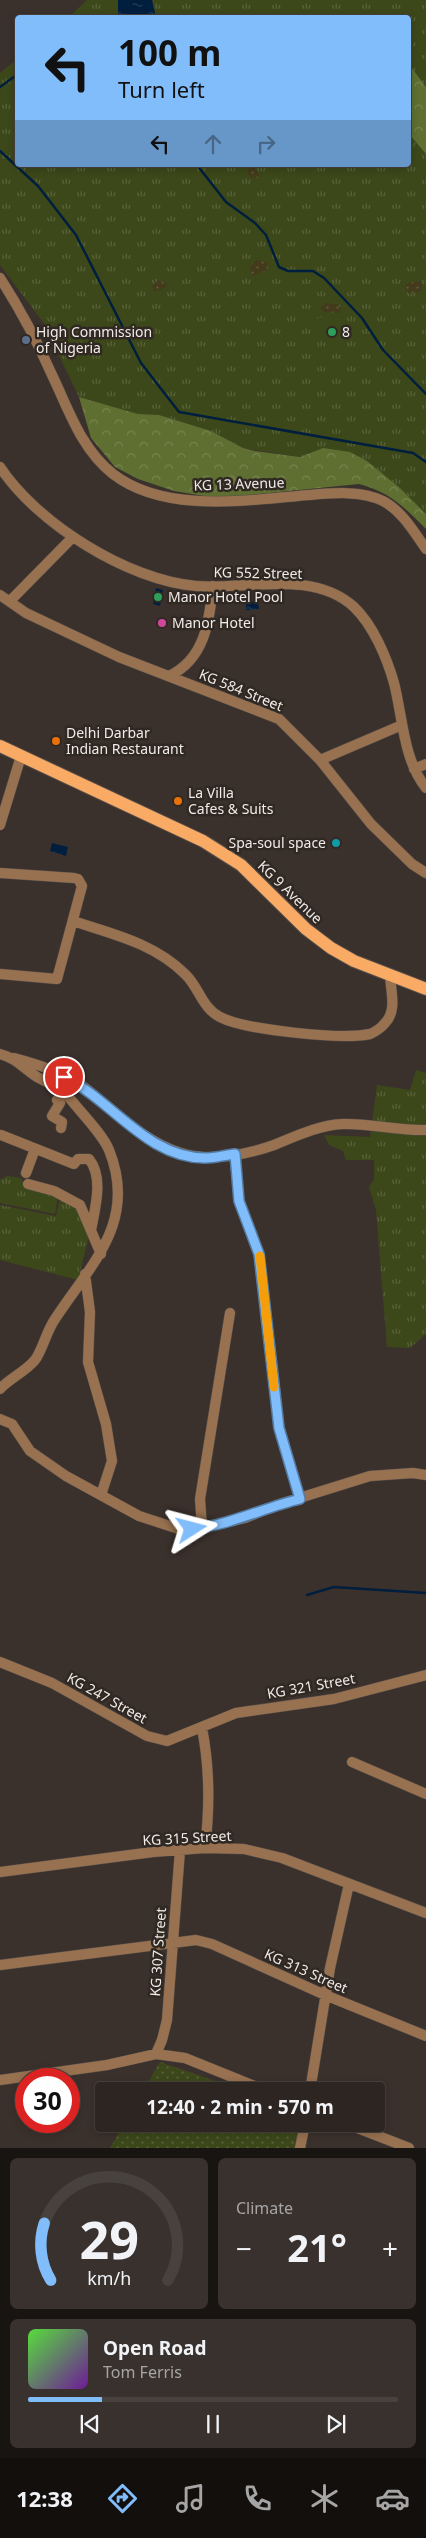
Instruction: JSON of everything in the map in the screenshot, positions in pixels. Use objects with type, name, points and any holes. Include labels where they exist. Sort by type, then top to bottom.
[{"type":"main road","name":"KG 9 Avenue","points":[[0,746],[227,854],[306,929],[331,948],[390,976],[426,989]]},
{"type":"street","name":"KG 13 Avenue","points":[[0,278],[31,330],[84,441],[114,474],[136,487],[164,496],[200,501],[243,501],[324,494],[367,496],[382,500],[394,508],[426,549]]},
{"type":"street","name":"KG 552 Street","points":[[0,466],[32,506],[72,538],[138,570],[174,583],[213,586],[299,585],[322,590],[354,607],[369,626],[394,682],[402,725],[414,769],[426,788]]},
{"type":"street","points":[[10,601],[72,538]]},
{"type":"street","points":[[169,676],[182,670],[199,651],[205,633],[213,586]]},
{"type":"street","name":"KG 584 Street","points":[[0,594],[26,613],[119,657],[279,719],[320,760],[371,824],[412,864],[426,873]]},
{"type":"street","points":[[320,760],[402,725]]},
{"type":"street","points":[[0,825],[21,756]]},
{"type":"street","points":[[414,769],[426,764]]},
{"type":"street","points":[[0,874],[78,879],[82,886],[57,979],[0,974]]},
{"type":"street","points":[[73,922],[124,937],[152,950],[185,973],[211,1012],[221,1018],[272,1030],[323,1034],[370,1034],[386,1022],[393,1010],[390,976]]},
{"type":"street","points":[[0,1054],[49,1069],[80,1084],[146,1138],[164,1147],[200,1157],[235,1154],[271,1146],[310,1131],[342,1124],[426,1130]]},
{"type":"street","points":[[0,1389],[36,1358],[46,1332],[85,1274],[101,1254],[113,1230],[116,1211],[115,1167],[106,1142],[65,1094],[36,1076],[14,1058]]},
{"type":"street","points":[[61,1128],[62,1122],[52,1116],[60,1103],[57,1100],[65,1094]]},
{"type":"street","points":[[1,1135],[74,1164],[78,1158],[89,1159],[93,1164],[97,1182],[91,1230]]},
{"type":"street","points":[[35,1149],[27,1178],[80,1205],[101,1254]]},
{"type":"street","points":[[235,1154],[239,1201],[259,1254],[279,1428],[300,1499]]},
{"type":"street","points":[[85,1274],[90,1312],[88,1362],[106,1424],[112,1461],[100,1495]]},
{"type":"street","points":[[202,1528],[200,1499],[230,1313]]},
{"type":"street","points":[[0,1419],[12,1424],[30,1451],[66,1476],[139,1516],[182,1530],[202,1528],[245,1518],[277,1505],[370,1476],[413,1473],[426,1475]]},
{"type":"street","name":"KG 247 Street","points":[[0,1662],[52,1683],[157,1740],[167,1741],[202,1728]]},
{"type":"street","name":"KG 321 Street","points":[[202,1728],[236,1713],[334,1699],[426,1675]]},
{"type":"street","points":[[202,1728],[208,1761],[209,1791],[205,1848]]},
{"type":"street","points":[[352,1762],[426,1794]]},
{"type":"street","name":"KG 315 Street","points":[[0,1872],[180,1850],[205,1848],[244,1849],[264,1854],[426,1912]]},
{"type":"street","name":"KG 307 Street","points":[[156,2054],[167,2020],[180,1850]]},
{"type":"street","points":[[311,2082],[325,1995],[349,1884]]},
{"type":"street","name":"KG 313 Street","points":[[0,1965],[196,1940],[212,1944],[325,1995],[426,2036]]},
{"type":"street","points":[[0,2080],[106,2065],[156,2054],[185,2058],[245,2082]]},
{"type":"street","points":[[300,2148],[303,2132]]},
{"type":"street","points":[[367,2132],[408,2148]]},
{"type":"green space","points":[[87,0],[426,0],[426,87],[411,67],[411,15],[71,15]]},
{"type":"green space","points":[[15,61],[15,167],[411,167],[411,136],[426,154],[426,514],[400,488],[367,461],[323,448],[300,457],[243,448],[211,431],[159,415],[138,414],[79,397],[43,322],[0,265],[0,73]]},
{"type":"green space","points":[[411,67],[426,87],[426,154],[411,136]]},
{"type":"green space","name":"8","points":[[326,316],[343,317],[350,325],[349,336],[341,344],[332,345],[314,333],[313,325],[316,319]]},
{"type":"green space","points":[[79,397],[138,414],[159,415],[211,431],[243,448],[255,451],[300,457],[323,448],[350,452],[367,461],[400,488],[426,514],[426,529],[396,501],[379,491],[359,484],[240,496],[210,497],[174,491],[138,479],[115,467],[91,438]]},
{"type":"green space","points":[[416,1070],[426,1073],[426,1334],[410,1348],[387,1347],[376,1210],[369,1187],[374,1179],[374,1160],[346,1160],[343,1151],[329,1145],[324,1135],[370,1137],[377,1085],[410,1090]]},
{"type":"green space","points":[[7,1176],[21,1178],[26,1186],[58,1195],[55,1214],[0,1203],[0,1180]]},
{"type":"green space","points":[[60,1199],[79,1208],[89,1236],[78,1280],[0,1260],[0,1205],[56,1216]]},
{"type":"green space","points":[[160,2062],[219,2082],[148,2082]]},
{"type":"green space","points":[[119,2132],[299,2132],[297,2148],[110,2148]]},
{"type":"sand","points":[[248,167],[254,167],[259,175],[257,179],[249,176]]},
{"type":"sand","points":[[256,260],[267,262],[269,269],[253,276],[249,268]]},
{"type":"sand","points":[[159,280],[166,283],[167,287],[154,292],[152,285]]},
{"type":"sand","points":[[418,281],[423,283],[421,291],[410,294],[405,289],[406,284]]},
{"type":"sand","points":[[327,303],[337,304],[341,308],[340,313],[322,312],[321,307]]},
{"type":"water","points":[[118,0],[152,0],[156,15],[118,15]]},
{"type":"water","name":"Manor Hotel Pool","points":[[156,588],[163,590],[160,606],[153,604]]},
{"type":"water","points":[[246,602],[258,602],[259,609],[246,610]]},
{"type":"water","points":[[108,727],[125,733],[121,740],[105,735]]},
{"type":"water","points":[[52,843],[68,847],[66,856],[50,851]]},
{"type":"waterway","points":[[0,87],[15,76]]},
{"type":"waterway","points":[[0,151],[15,165]]},
{"type":"waterway","points":[[17,167],[38,186],[76,235],[141,363],[179,412],[413,453],[426,462]]},
{"type":"waterway","points":[[199,167],[226,202],[255,223],[266,235],[279,267],[288,271],[313,271],[324,278],[362,318],[383,350],[426,394]]},
{"type":"waterway","points":[[307,1595],[334,1587],[426,1593]]},
{"type":"slow traffic","points":[[260,1256],[274,1387]]},
{"type":"place","name":"8","points":[[332,332]]},
{"type":"place","name":"High Commission of Nigeria","points":[[26,340]]},
{"type":"place","name":"Manor Hotel Pool","points":[[158,597]]},
{"type":"place","name":"Manor Hotel","points":[[162,623]]},
{"type":"place","name":"Delhi Darbar Indian Restaurant","points":[[56,741]]},
{"type":"place","name":"La Villa Cafes & Suits","points":[[178,801]]},
{"type":"place","name":"Spa-soul space","points":[[336,843]]},
{"type":"route","points":[[64,1077],[80,1084],[146,1138],[164,1147],[195,1157],[206,1158],[235,1154],[239,1201],[259,1254],[279,1428],[300,1499],[277,1505],[245,1518],[192,1529]]}]
